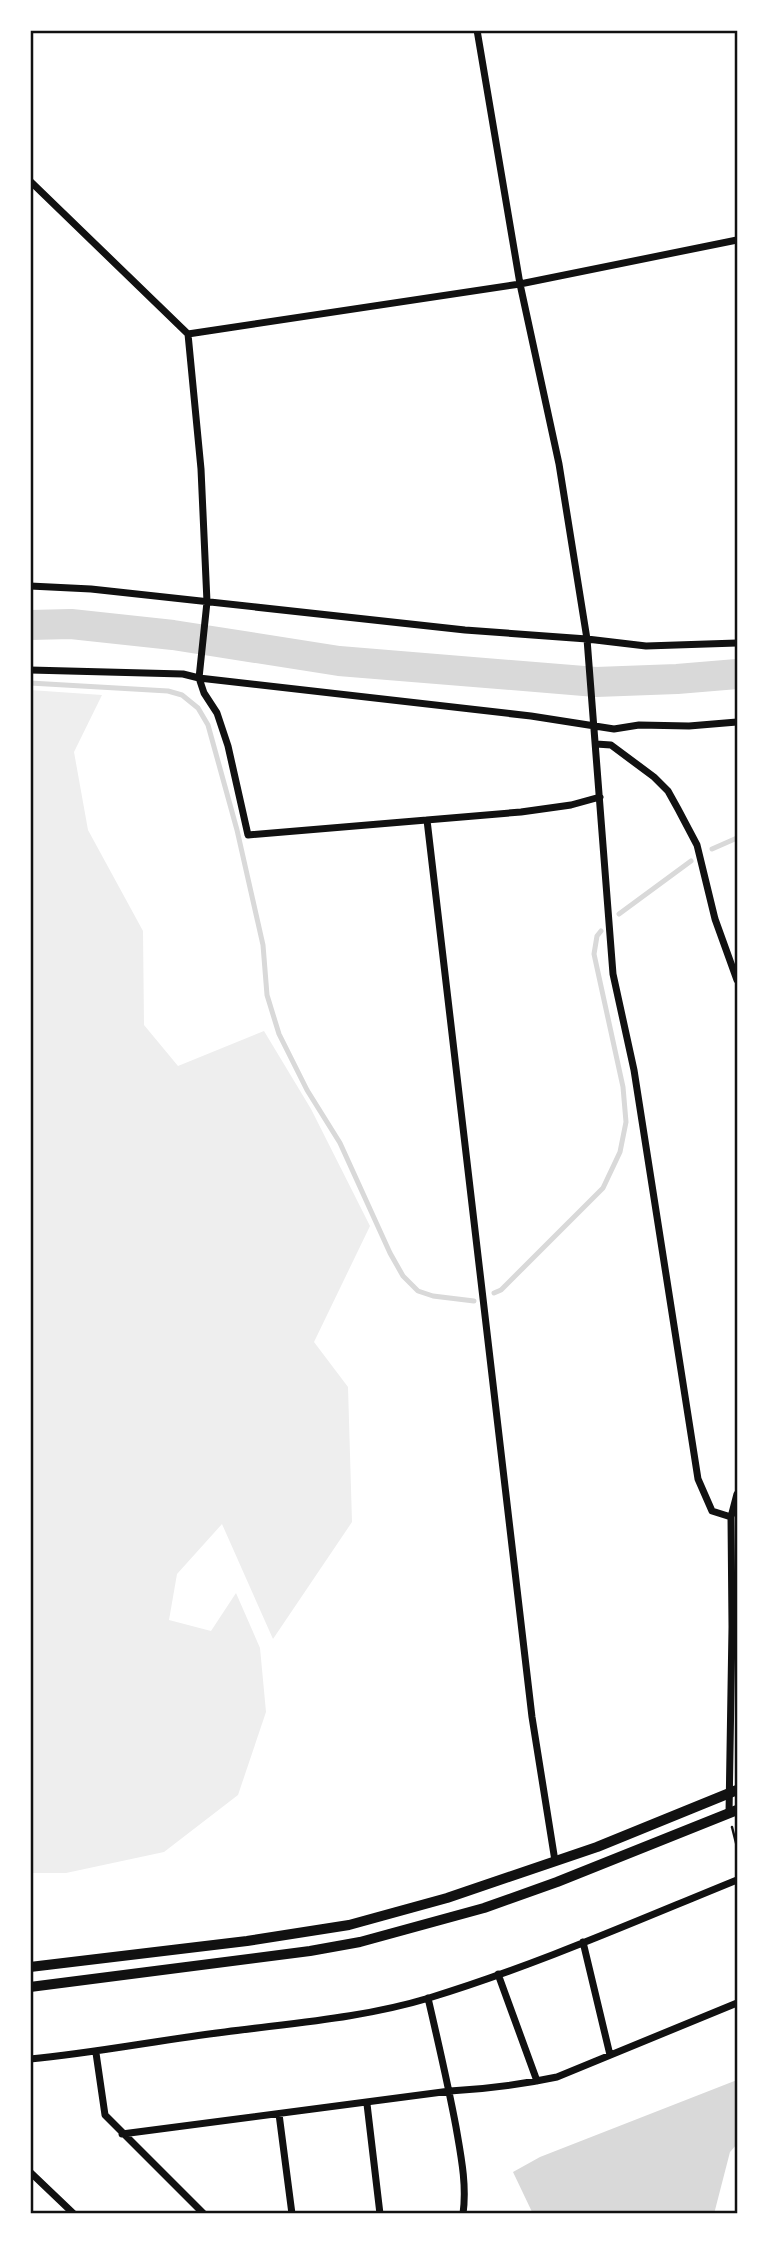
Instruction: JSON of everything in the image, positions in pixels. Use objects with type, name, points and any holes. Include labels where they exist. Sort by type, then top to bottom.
[{"type":"main road","points":[[30,1967],[247,1941],[349,1925],[447,1898],[597,1847],[733,1792]]},
{"type":"main road","points":[[30,1987],[310,1951],[360,1942],[484,1908],[733,1812]]},
{"type":"street","points":[[477,30],[520,284],[559,464],[587,639],[613,974],[636,1083],[698,1479],[712,1511],[731,1517]]},
{"type":"street","points":[[30,181],[188,334],[201,469],[207,602],[199,678],[204,694],[217,713],[228,746],[248,835],[521,812],[571,805],[600,797]]},
{"type":"street","points":[[188,334],[520,284],[737,240]]},
{"type":"street","points":[[30,586],[91,589],[465,630],[646,646],[737,643]]},
{"type":"street","points":[[30,670],[183,674],[594,723],[614,729],[639,725],[689,726],[737,722]]},
{"type":"street","points":[[596,744],[611,745],[654,777],[678,808],[697,845],[715,919],[737,980]]},
{"type":"street","points":[[427,820],[531,1717],[555,1861]]},
{"type":"street","points":[[733,1812],[731,1517],[737,1494]]},
{"type":"street","points":[[30,2059],[96,2053],[220,2032],[359,2014],[428,1998],[583,1942],[737,1880]]},
{"type":"street","points":[[583,1942],[610,2055]]},
{"type":"street","points":[[498,1973],[537,2081]]},
{"type":"street","points":[[428,1998],[450,2091],[464,2178],[463,2214]]},
{"type":"street","points":[[122,2134],[367,2104],[450,2091],[500,2089],[557,2077],[737,2003]]},
{"type":"street","points":[[96,2053],[105,2115],[204,2214]]},
{"type":"street","points":[[367,2104],[380,2214]]},
{"type":"street","points":[[279,2114],[292,2214]]},
{"type":"street","points":[[30,2172],[74,2214]]},
{"type":"path","points":[[733,1812],[737,1847]]},
{"type":"shaded area","points":[[30,690],[102,695],[74,752],[88,830],[143,931],[144,1025],[178,1066],[264,1031],[311,1109],[370,1226],[314,1342],[348,1387],[352,1522],[273,1639],[222,1524],[177,1574],[169,1620],[211,1631],[236,1593],[260,1648],[266,1712],[238,1795],[164,1852],[66,1873],[30,1873]]},
{"type":"shaded area","points":[[737,2080],[737,2144],[730,2152],[714,2214],[533,2214],[513,2172],[540,2157]]},
{"type":"waterway","points":[[30,625],[71,624],[173,635],[339,661],[596,682],[737,674]]},
{"type":"waterway","points":[[30,683],[168,691],[182,695],[198,708],[208,725],[237,830],[263,945],[267,995],[279,1034],[307,1090],[340,1143],[403,1276],[418,1291],[433,1296],[474,1301]]},
{"type":"waterway","points":[[712,849],[737,838]]},
{"type":"waterway","points":[[619,914],[691,861]]},
{"type":"waterway","points":[[494,1293],[501,1290],[603,1188],[620,1152],[626,1122],[623,1087],[594,954],[597,936],[601,931]]}]
